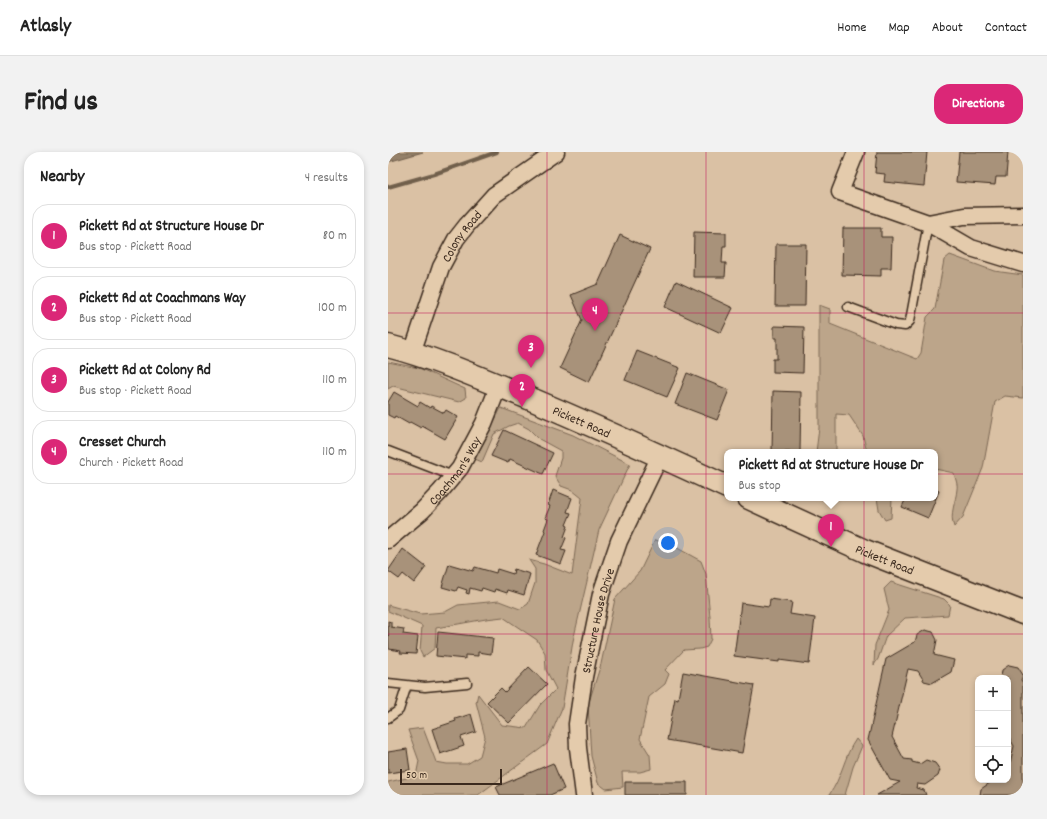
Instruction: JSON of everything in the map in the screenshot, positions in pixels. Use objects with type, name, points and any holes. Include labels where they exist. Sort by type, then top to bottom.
[{"type":"street","name":"Colony Road","points":[[412,353],[441,267],[456,239],[494,195],[556,152]]},
{"type":"street","points":[[856,152],[840,192],[928,223],[971,248],[1023,264]]},
{"type":"street","points":[[928,223],[964,216],[1023,215]]},
{"type":"street","name":"Pickett Road","points":[[388,346],[412,353],[499,385],[724,486]]},
{"type":"street","name":"Coachman's Way","points":[[388,540],[422,511],[460,468],[484,423],[499,385]]},
{"type":"street","name":"Structure House Drive","points":[[584,795],[578,748],[577,724],[584,676],[601,594],[619,541],[660,456]]},
{"type":"street","name":"Pickett Road","points":[[756,501],[870,553],[1023,613]]},
{"type":"lane","points":[[848,307],[896,325],[905,326],[910,321],[928,223]]},
{"type":"lane","points":[[388,451],[453,476]]},
{"type":"lane","points":[[388,683],[425,687],[467,683]]},
{"type":"lane","points":[[388,718],[399,710],[407,685]]},
{"type":"shaded area","points":[[388,152],[423,152],[388,162]]},
{"type":"shaded area","points":[[950,255],[994,271],[1023,275],[1023,398],[1005,396],[995,402],[983,468],[963,517],[954,527],[952,517],[957,485],[954,473],[938,470],[938,449],[866,449],[863,436],[849,415],[836,414],[836,449],[816,449],[819,428],[819,305],[830,309],[830,324],[917,359],[921,353],[927,317],[935,309],[944,260]]},
{"type":"shaded area","points":[[388,362],[419,368],[465,389],[466,398],[459,402],[393,386],[388,389]]},
{"type":"shaded area","points":[[501,408],[573,435],[630,464],[599,530],[573,641],[562,708],[547,744],[478,795],[388,795],[388,782],[416,776],[419,761],[408,730],[423,728],[436,762],[447,764],[467,764],[480,756],[485,737],[476,702],[478,694],[502,725],[526,728],[540,705],[556,689],[546,670],[545,653],[537,640],[503,617],[436,628],[435,648],[423,657],[420,651],[422,626],[388,611],[388,605],[420,614],[445,612],[458,605],[499,601],[520,609],[528,604],[535,583],[535,569],[529,560],[572,575],[582,498],[572,490],[561,486],[555,476],[561,458],[561,451],[539,439],[529,429],[518,423],[494,434],[482,462],[475,459]]},
{"type":"shaded area","points":[[878,501],[892,501],[891,518],[885,520],[879,510]]},
{"type":"shaded area","points":[[655,540],[670,544],[701,561],[706,574],[711,639],[707,647],[684,650],[665,670],[669,674],[665,684],[649,697],[640,739],[650,755],[651,769],[640,772],[622,772],[623,787],[606,789],[598,783],[591,756],[588,705],[601,664],[615,599],[640,571]]},
{"type":"shaded area","points":[[891,582],[944,599],[950,605],[948,615],[905,618],[886,636],[878,659],[874,665],[875,645],[889,610],[884,589]]},
{"type":"shaded area","points":[[856,739],[862,746],[853,767],[845,795],[829,795],[837,781]]},
{"type":"building","points":[[877,152],[927,152],[924,186],[884,182],[885,174],[875,173]]},
{"type":"building","points":[[959,152],[1008,152],[1006,177],[996,177],[995,185],[956,182]]},
{"type":"building","points":[[843,228],[881,228],[881,237],[892,237],[891,268],[881,268],[881,276],[842,275]]},
{"type":"building","points":[[694,232],[726,233],[726,246],[723,246],[722,263],[726,263],[725,277],[693,277]]},
{"type":"building","points":[[620,235],[650,249],[589,382],[560,368],[582,320],[571,295],[598,284]]},
{"type":"building","points":[[776,244],[806,244],[805,306],[775,306]]},
{"type":"building","points":[[676,281],[733,308],[721,333],[665,307]]},
{"type":"building","points":[[774,326],[804,327],[803,373],[773,372],[773,359],[777,359],[777,338],[774,338]]},
{"type":"building","points":[[637,351],[680,368],[667,397],[625,380]]},
{"type":"building","points":[[687,373],[729,390],[717,420],[675,404]]},
{"type":"building","points":[[773,391],[801,392],[800,449],[772,449]]},
{"type":"building","points":[[394,392],[418,406],[420,402],[430,408],[431,406],[444,413],[446,410],[458,417],[445,439],[422,426],[421,428],[410,422],[409,424],[395,416],[394,418],[388,415],[388,402]]},
{"type":"building","points":[[504,430],[553,453],[543,474],[510,459],[508,463],[491,456]]},
{"type":"building","points":[[553,490],[572,498],[567,512],[571,513],[566,525],[568,526],[564,537],[566,538],[561,550],[566,551],[561,564],[536,555],[545,531],[544,530],[548,519],[545,518],[550,506],[548,505]]},
{"type":"building","points":[[905,501],[935,501],[928,518],[902,507]]},
{"type":"building","points":[[403,549],[426,567],[414,583],[403,574],[399,579],[388,571]]},
{"type":"building","points":[[449,564],[473,571],[475,567],[496,573],[497,569],[513,574],[514,569],[530,574],[524,595],[508,590],[507,593],[495,589],[494,592],[482,588],[481,591],[470,588],[469,594],[466,593],[467,590],[458,587],[456,591],[442,587]]},
{"type":"building","points":[[770,599],[792,602],[790,614],[815,618],[809,664],[734,656],[741,603],[769,607]]},
{"type":"building","points":[[388,621],[391,622],[391,627],[404,629],[403,634],[418,636],[416,654],[400,653],[401,651],[389,649]]},
{"type":"building","points":[[925,630],[933,632],[937,640],[934,655],[954,660],[951,672],[932,683],[924,681],[918,671],[908,669],[892,737],[904,759],[912,760],[912,762],[920,764],[926,760],[935,763],[940,770],[938,776],[925,785],[917,784],[916,788],[924,790],[926,795],[877,795],[900,782],[890,780],[868,740],[886,659],[915,642],[917,635]]},
{"type":"building","points":[[438,632],[493,638],[491,654],[478,652],[478,656],[465,655],[465,659],[436,656]]},
{"type":"building","points":[[1009,665],[1018,667],[1023,675],[1021,680],[1023,683],[1023,795],[980,795],[981,789],[990,783],[1011,783],[1011,759],[1014,746],[1011,740],[1011,675],[1001,675],[1002,670]]},
{"type":"building","points":[[529,667],[547,684],[509,723],[487,702],[501,688],[505,692]]},
{"type":"building","points":[[683,672],[754,685],[742,753],[667,740],[675,698],[678,699]]},
{"type":"building","points":[[471,714],[476,732],[461,737],[464,746],[440,754],[432,729]]},
{"type":"building","points":[[407,749],[410,770],[388,773],[388,752]]},
{"type":"building","points":[[553,763],[564,789],[550,795],[500,795],[496,787]]},
{"type":"building","points":[[625,782],[687,782],[687,795],[625,795]]},
{"type":"waterway","points":[[388,187],[434,174],[497,152]]},
{"type":"place","name":"Cresset Church","points":[[595,331]]},
{"type":"place","name":"Pickett Rd at Colony Rd","points":[[531,368]]},
{"type":"place","name":"Pickett Rd at Coachmans Way","points":[[522,407]]},
{"type":"place","name":"Pickett Rd at Structure House Dr","points":[[831,547]]}]
